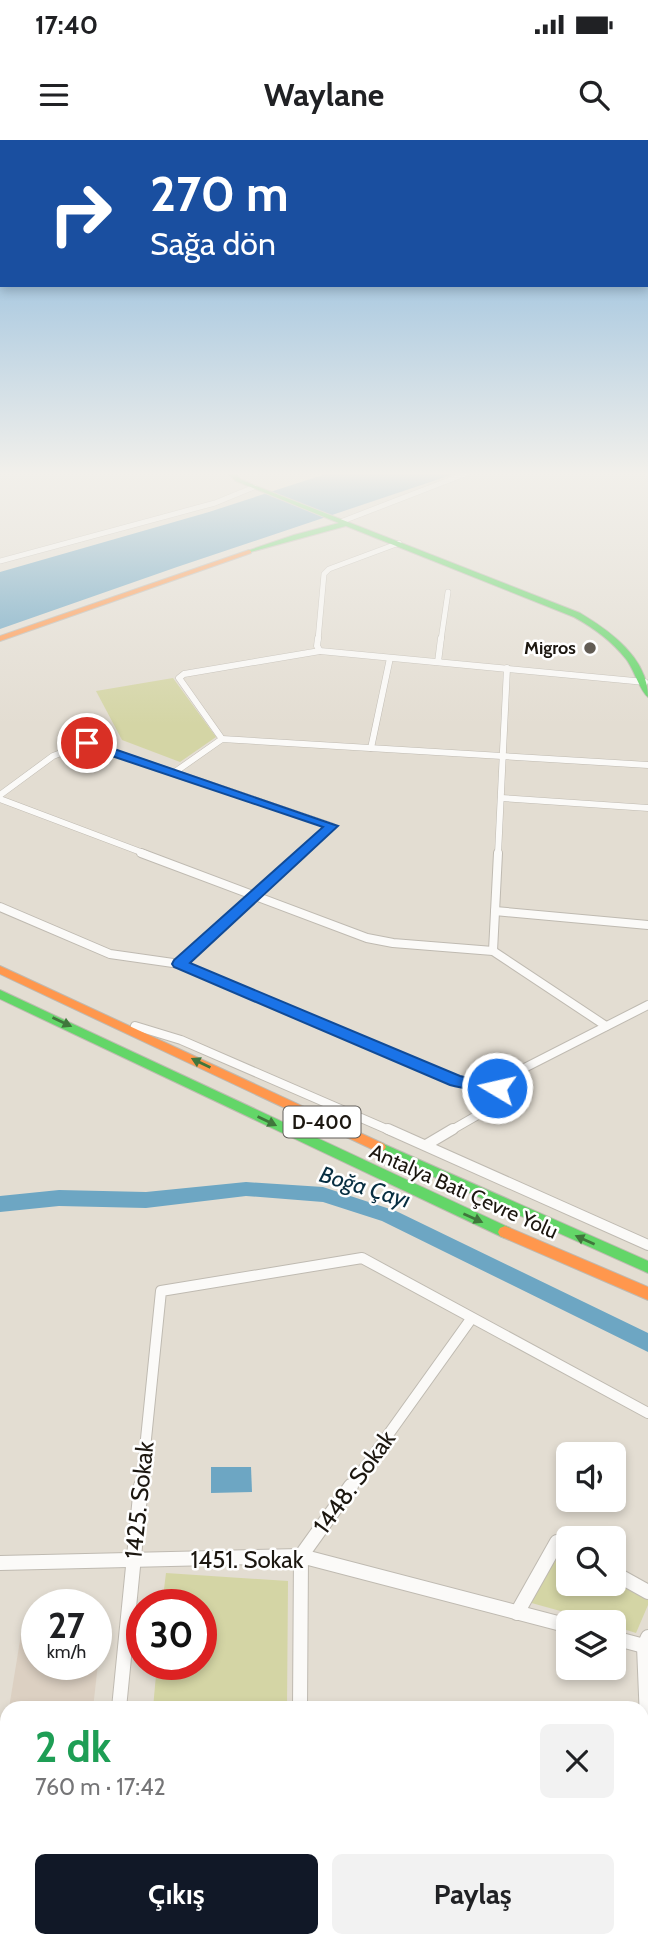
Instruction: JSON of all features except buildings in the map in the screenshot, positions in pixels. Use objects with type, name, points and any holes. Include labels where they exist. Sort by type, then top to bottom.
[{"type":"main road","points":[[0,639],[238,556]]},
{"type":"main road","points":[[433,556],[554,604],[595,625],[629,652],[640,668],[647,688]]},
{"type":"main road","name":"D-400","points":[[0,970],[112,1020],[290,1107],[648,1267]]},
{"type":"main road","name":"Antalya Batı Çevre Yolu","points":[[0,994],[463,1213],[648,1294]]},
{"type":"street","points":[[0,561],[17,556]]},
{"type":"street","points":[[320,651],[317,646],[324,573],[363,556]]},
{"type":"street","points":[[438,662],[448,592]]},
{"type":"street","points":[[222,739],[179,678],[184,674],[320,651],[507,668],[647,688]]},
{"type":"street","points":[[371,748],[390,658]]},
{"type":"street","points":[[493,951],[507,668]]},
{"type":"street","points":[[175,772],[222,739],[648,765]]},
{"type":"street","points":[[180,964],[253,897],[332,826],[87,743],[58,754],[2,801],[253,897],[368,938],[393,943],[493,951],[606,1026]]},
{"type":"street","points":[[501,798],[648,808]]},
{"type":"street","points":[[0,907],[108,953],[132,959],[166,960],[180,964],[456,1081],[477,1085],[495,1083],[648,1004]]},
{"type":"street","points":[[495,911],[648,925]]},
{"type":"street","points":[[112,1020],[181,1040],[426,1145],[648,1245]]},
{"type":"street","points":[[426,1145],[490,1108],[496,1100],[495,1083]]},
{"type":"street","name":"1425. Sokak","points":[[120,1701],[161,1291],[362,1258],[471,1319]]},
{"type":"street","points":[[471,1319],[648,1413]]},
{"type":"street","name":"1448. Sokak","points":[[300,1701],[301,1556],[471,1319]]},
{"type":"street","points":[[517,1613],[556,1545]]},
{"type":"street","name":"1451. Sokak","points":[[0,1563],[301,1556],[556,1623]]},
{"type":"street","points":[[626,1580],[648,1592]]},
{"type":"street","points":[[626,1639],[646,1641],[647,1701]]},
{"type":"shaded area","points":[[21,1634],[21,1680],[96,1680],[94,1701],[10,1701]]},
{"type":"green space","points":[[173,678],[216,737],[180,762],[122,740],[96,691]]},
{"type":"green space","points":[[556,1560],[556,1596],[626,1596],[626,1586],[648,1596],[648,1605],[636,1633],[626,1630],[626,1610],[557,1610],[528,1602]]},
{"type":"green space","points":[[166,1573],[288,1581],[287,1701],[154,1701],[156,1680],[217,1680],[217,1589],[164,1589]]},
{"type":"water","points":[[55,556],[209,556],[0,629],[0,572]]},
{"type":"water","points":[[211,1467],[251,1467],[252,1492],[211,1493]]},
{"type":"waterway","name":"Boğa Çayı","points":[[0,1204],[59,1198],[146,1200],[246,1189],[323,1195],[389,1216],[648,1343]]},
{"type":"traffic: fast","points":[[429,556],[577,615],[601,630],[629,657],[648,694]]},
{"type":"traffic: fast","points":[[0,994],[505,1232]]},
{"type":"traffic: fast","points":[[379,1147],[648,1267]]},
{"type":"traffic: slow","points":[[0,639],[237,556]]},
{"type":"traffic: slow","points":[[0,970],[379,1147]]},
{"type":"traffic: slow","points":[[505,1232],[648,1294]]},
{"type":"place","name":"Migros","points":[[590,648]]},
{"type":"route","points":[[87,743],[332,826],[180,964],[456,1081],[477,1085],[495,1083],[497,1088]]}]
